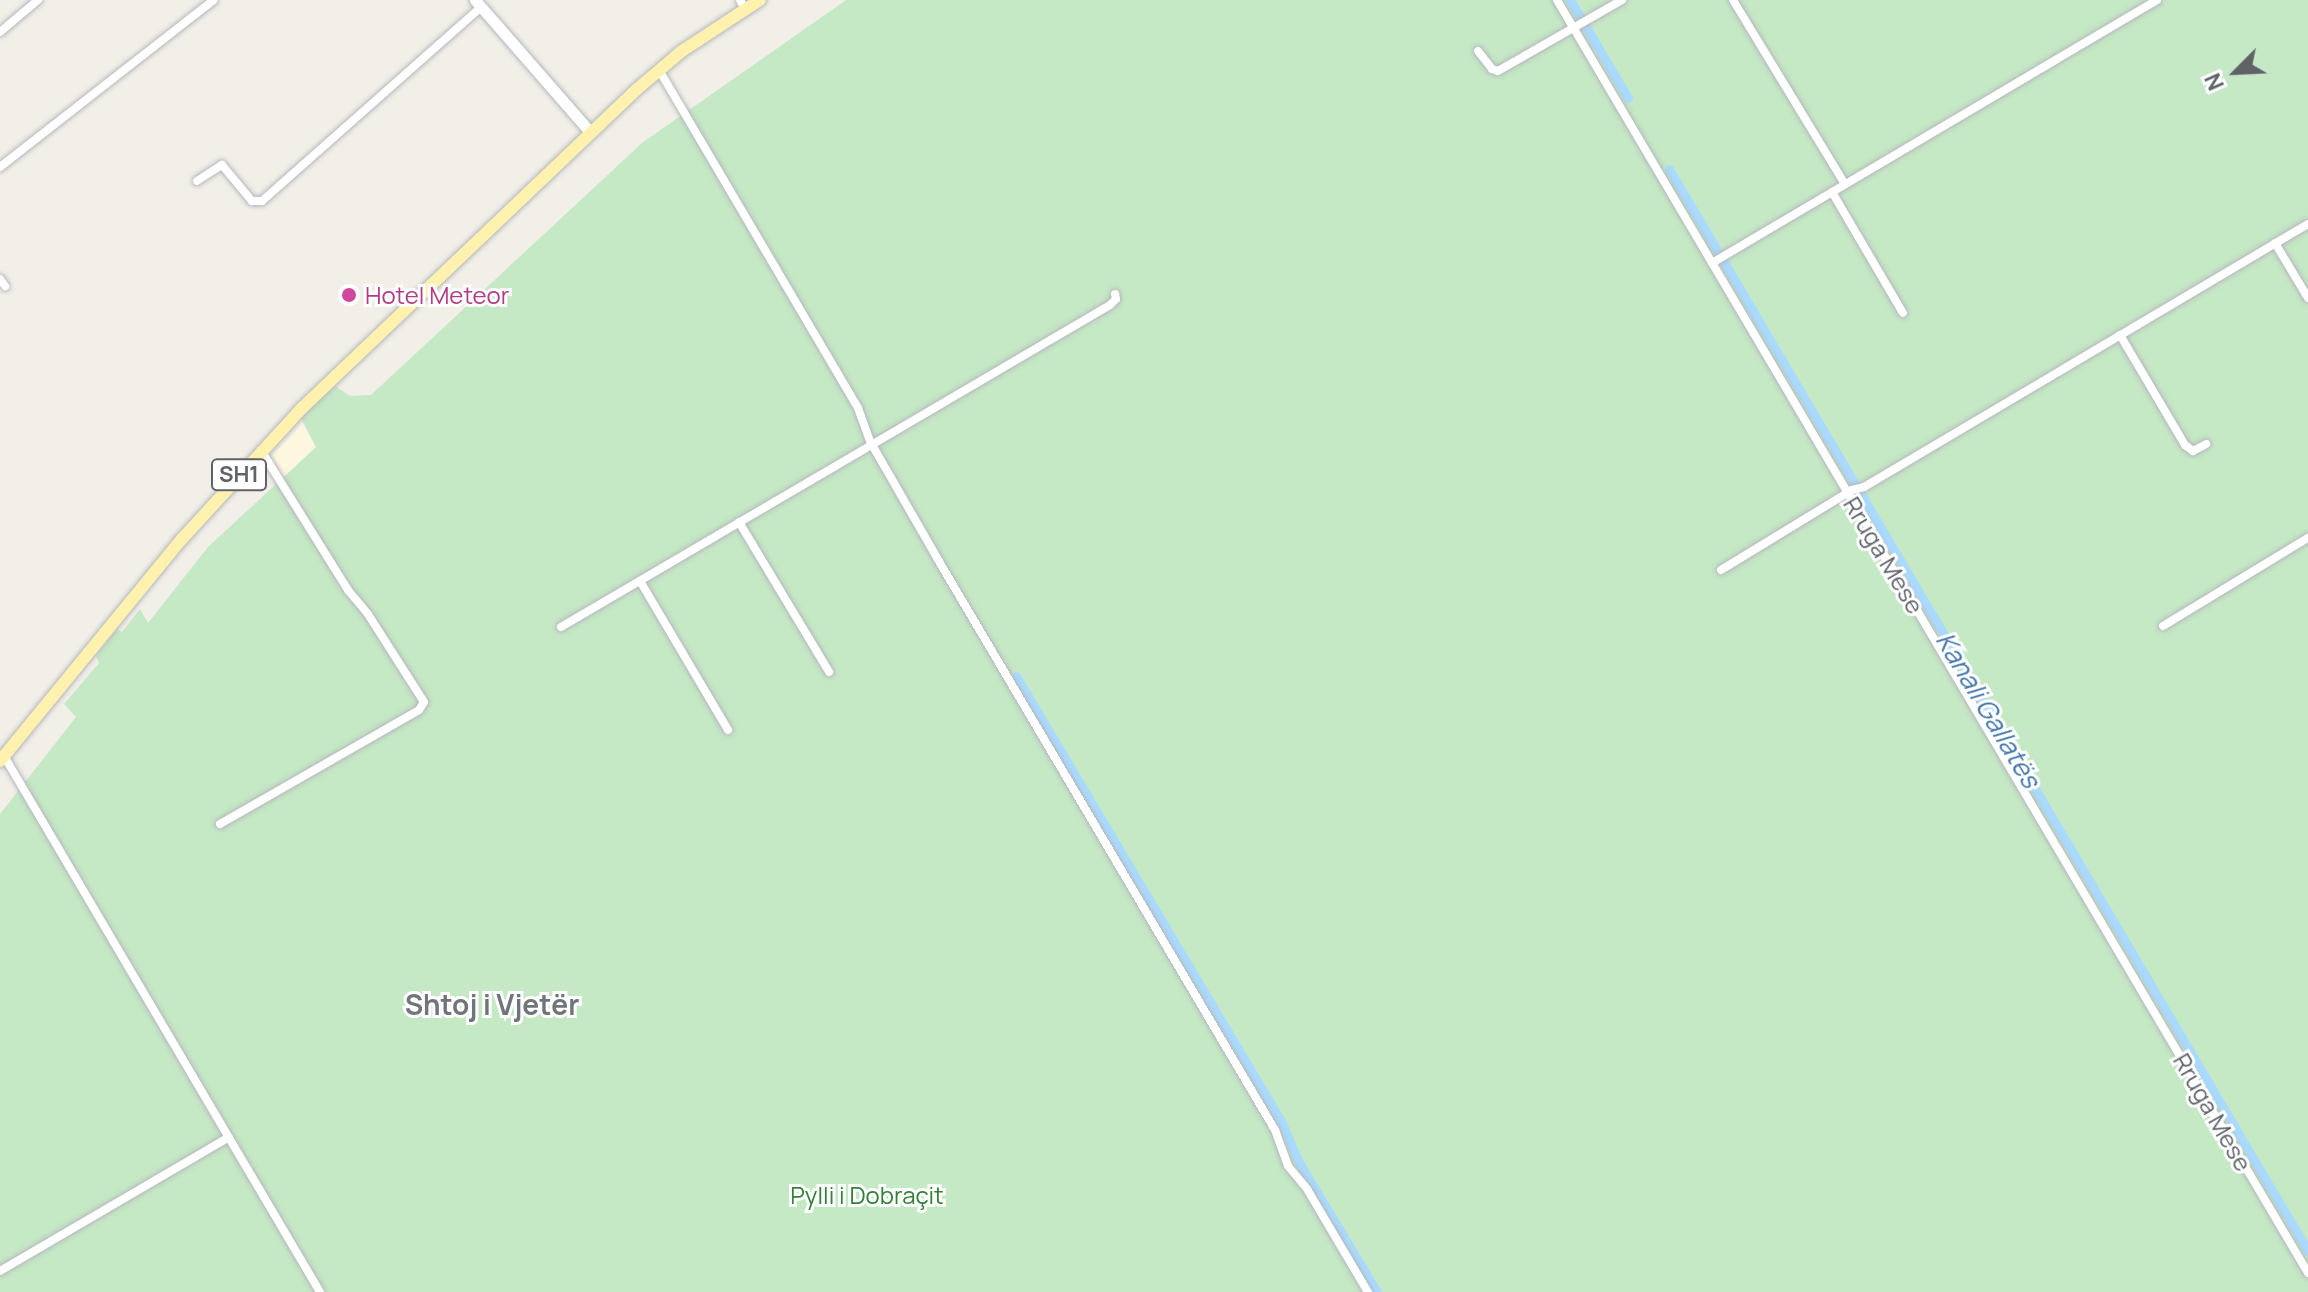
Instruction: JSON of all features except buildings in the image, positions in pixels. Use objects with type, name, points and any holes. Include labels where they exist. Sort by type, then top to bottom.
[{"type":"main road","name":"SH1","points":[[589,130],[710,31],[760,0]]},
{"type":"main road","name":"SH1","points":[[2,758],[182,539],[261,450],[679,46],[744,1]]},
{"type":"street","points":[[0,32],[38,0]]},
{"type":"street","points":[[0,167],[214,0]]},
{"type":"street","name":"Rruga Mese","points":[[1557,0],[1576,27],[2308,1273]]},
{"type":"street","points":[[1478,51],[1492,69],[1498,71],[1622,0]]},
{"type":"street","points":[[1733,0],[1845,184]]},
{"type":"street","points":[[1714,261],[2157,0]]},
{"type":"street","points":[[197,181],[222,165],[252,201],[262,201],[478,3],[589,130]]},
{"type":"street","points":[[659,70],[858,408],[871,443],[1275,1130],[1288,1166],[1307,1189],[1368,1292]]},
{"type":"street","points":[[1832,192],[1903,313]]},
{"type":"street","points":[[1721,570],[2308,224]]},
{"type":"street","points":[[2275,243],[2308,298]]},
{"type":"street","points":[[561,627],[1110,305],[1116,299],[1115,294]]},
{"type":"street","points":[[2120,335],[2185,445],[2193,451],[2206,444]]},
{"type":"street","points":[[220,824],[419,710],[424,702],[368,614],[348,590],[261,450]]},
{"type":"street","points":[[739,522],[829,672]]},
{"type":"street","points":[[2163,626],[2308,538]]},
{"type":"street","points":[[640,581],[728,730]]},
{"type":"street","points":[[2,758],[320,1292]]},
{"type":"street","points":[[0,1271],[229,1137]]},
{"type":"shaded area","points":[[302,424],[360,520],[322,542],[271,461],[271,457]]},
{"type":"green space","name":"Pylli i Dobraçit","points":[[846,0],[2308,0],[2308,1292],[0,1292],[0,814],[76,717],[64,704],[99,663],[96,656],[117,629],[122,632],[140,609],[148,623],[208,547],[316,447],[301,418],[335,386],[350,396],[371,395],[642,143]]},
{"type":"waterway","name":"Kanali Gallatës","points":[[1570,0],[1628,98]]},
{"type":"waterway","name":"Kanali Gallatës","points":[[1669,169],[2308,1251]]},
{"type":"waterway","points":[[1016,676],[1282,1123],[1297,1159],[1377,1292]]},
{"type":"place","name":"Hotel Meteor","points":[[349,295]]},
{"type":"district","name":"Shtoj i Vjetër","points":[[492,1004]]}]
